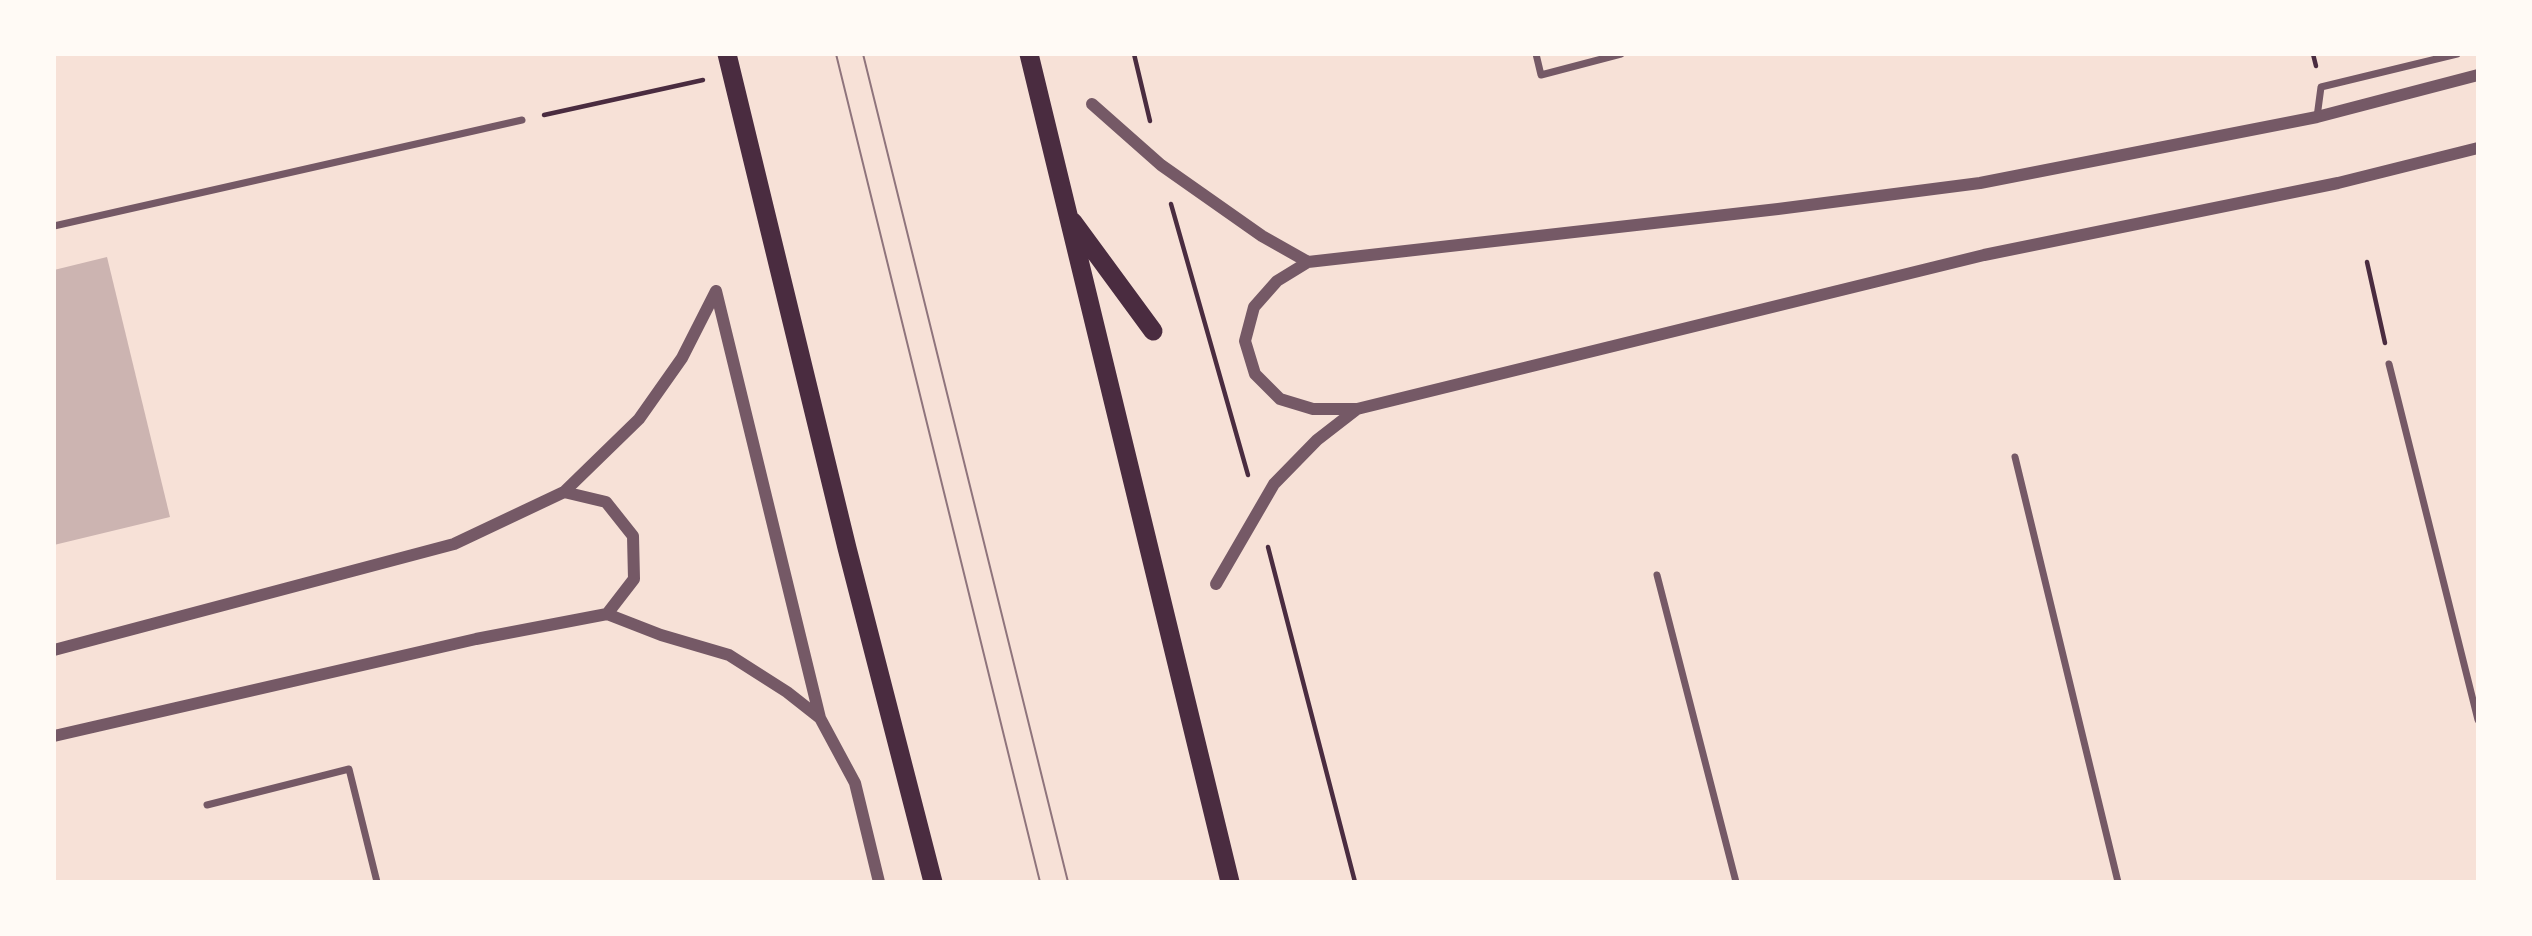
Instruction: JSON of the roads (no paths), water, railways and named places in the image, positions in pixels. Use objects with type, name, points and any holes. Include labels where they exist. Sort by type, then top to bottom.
[{"type":"highway","points":[[727,54],[847,548],[933,882]]},
{"type":"highway","points":[[1029,54],[1230,882]]},
{"type":"highway","points":[[1068,214],[1153,331]]},
{"type":"street","points":[[1536,54],[1541,75],[1621,54]]},
{"type":"street","points":[[2316,117],[2321,87],[2457,54]]},
{"type":"street","points":[[2478,75],[2316,117],[1980,183],[1778,209],[1308,262],[1276,281],[1254,307],[1245,341],[1255,374],[1280,399],[1313,409],[1357,409],[1984,255],[2338,183],[2478,148]]},
{"type":"street","points":[[1092,104],[1161,165],[1262,236],[1308,262]]},
{"type":"street","points":[[54,226],[522,120]]},
{"type":"street","points":[[54,650],[454,544],[564,492],[639,419],[682,358],[716,291],[820,718],[855,783],[879,882]]},
{"type":"street","points":[[2389,364],[2478,720]]},
{"type":"street","points":[[1216,584],[1274,484],[1317,440],[1357,409]]},
{"type":"street","points":[[2015,457],[2118,882]]},
{"type":"street","points":[[564,492],[606,502],[633,536],[634,579],[607,614]]},
{"type":"street","points":[[1657,575],[1736,882]]},
{"type":"street","points":[[54,736],[476,639],[607,614],[661,635],[729,655],[787,692],[820,718]]},
{"type":"street","points":[[207,805],[349,769],[377,882]]},
{"type":"tram line","points":[[836,54],[1040,882]]},
{"type":"tram line","points":[[863,54],[1068,882]]}]
